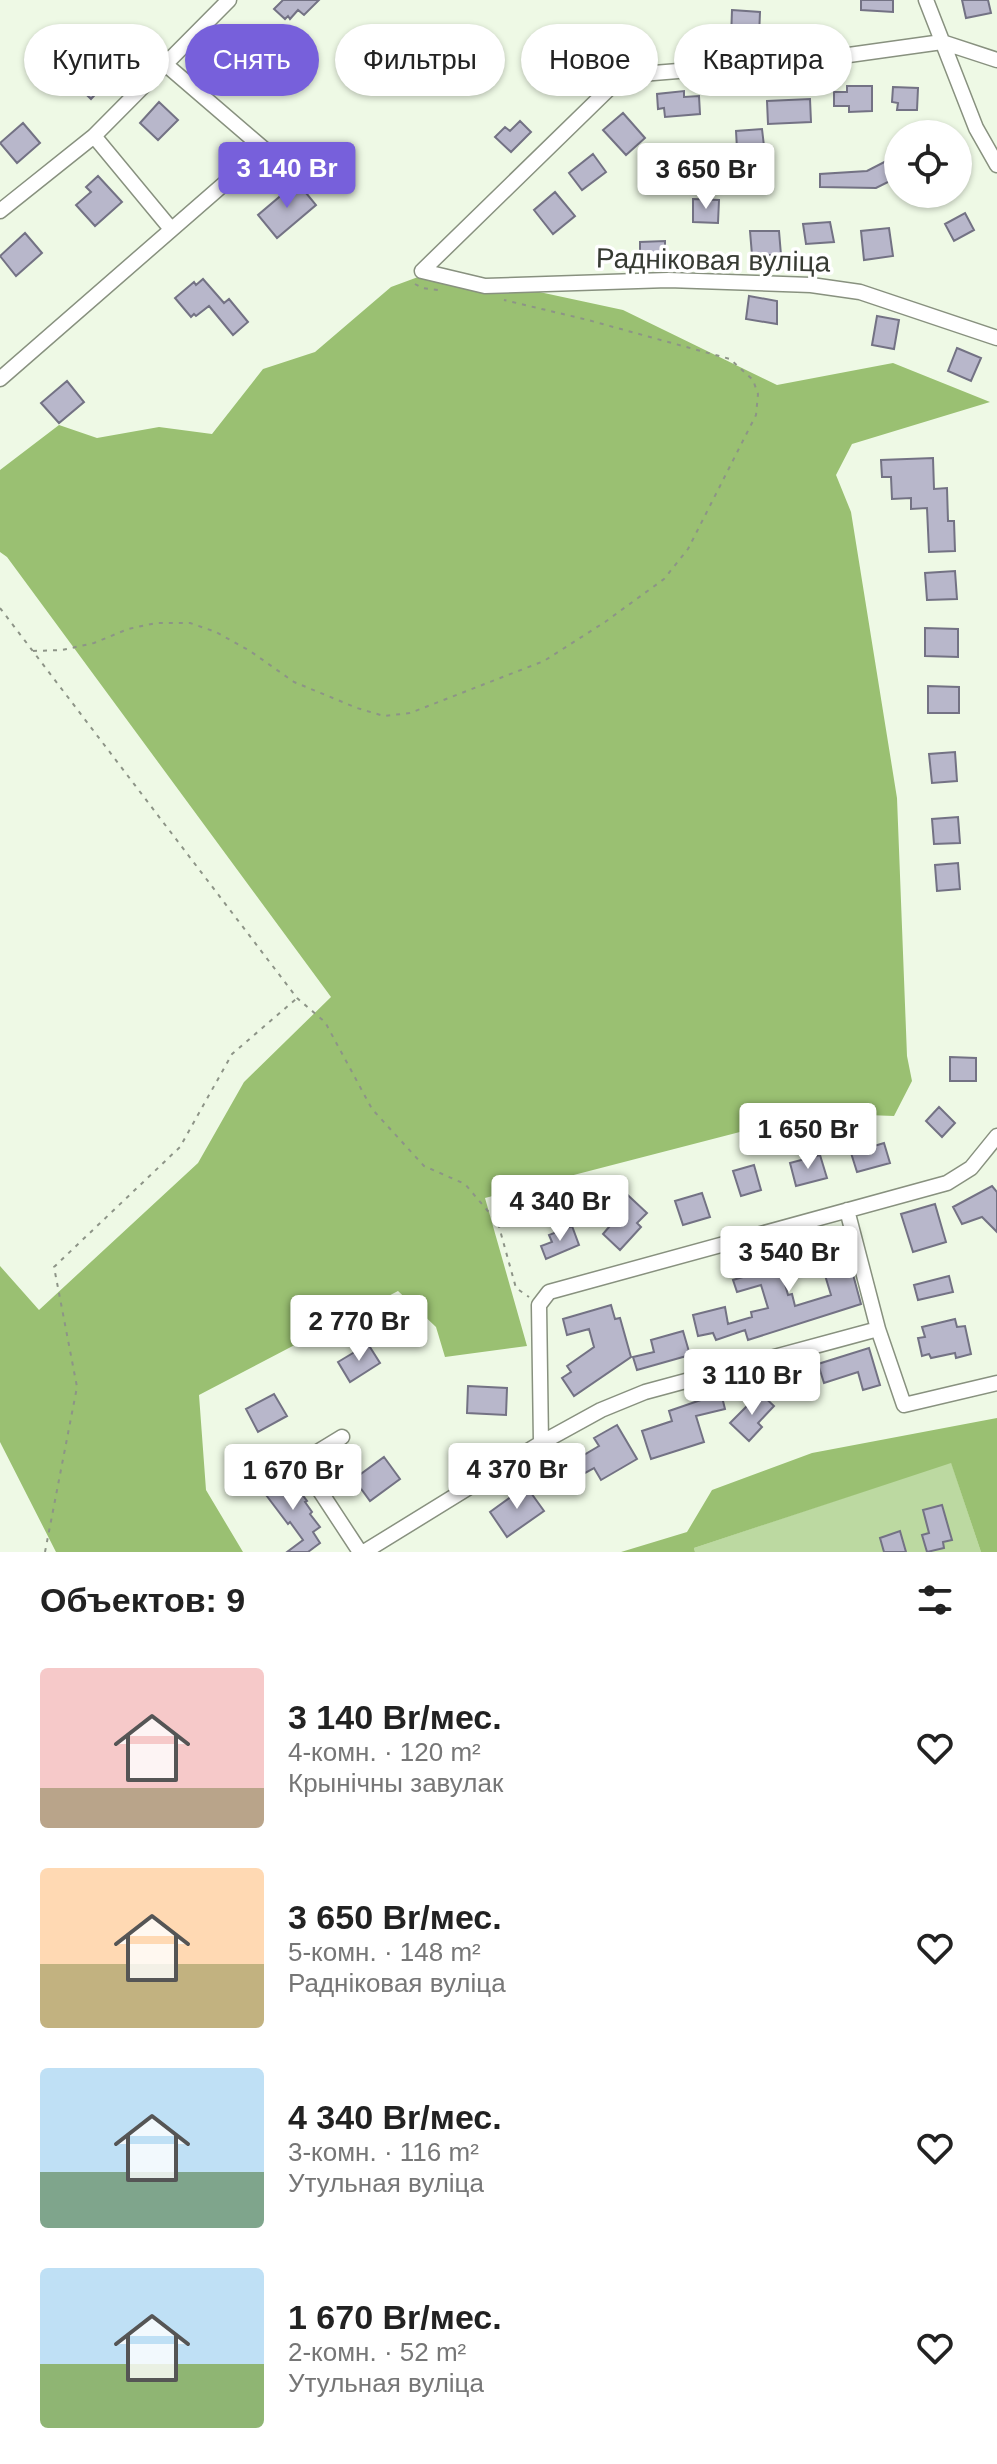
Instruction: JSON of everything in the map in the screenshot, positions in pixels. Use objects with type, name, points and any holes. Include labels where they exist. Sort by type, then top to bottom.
[{"type":"street","points":[[169,58],[229,0]]},
{"type":"street","points":[[926,0],[976,128],[997,165]]},
{"type":"street","points":[[422,271],[618,80],[629,75],[813,60],[942,42],[997,60]]},
{"type":"street","points":[[0,379],[264,149],[169,67]]},
{"type":"street","points":[[0,211],[94,136],[132,96]]},
{"type":"street","points":[[94,136],[171,229]]},
{"type":"street","name":"Радніковая вуліца","points":[[422,271],[485,286],[668,280],[811,285],[860,292],[997,338]]},
{"type":"street","points":[[541,1443],[539,1305],[549,1292],[947,1183],[960,1177],[981,1159],[997,1136]]},
{"type":"street","points":[[847,1210],[878,1329],[904,1405],[997,1383]]},
{"type":"street","points":[[342,1437],[301,1462],[362,1552],[601,1410],[645,1392],[878,1329]]},
{"type":"path","points":[[422,271],[415,285],[446,290]]},
{"type":"path","points":[[33,651],[73,648],[156,623],[190,623],[216,632],[250,651],[294,682],[384,716],[410,713],[544,661],[664,579],[688,549],[756,415],[758,394],[753,380],[730,359],[500,299]]},
{"type":"path","points":[[0,608],[297,998],[325,1022],[372,1109],[424,1166],[465,1184],[498,1223],[516,1288],[539,1305]]},
{"type":"path","points":[[45,1552],[77,1387],[54,1267],[180,1147],[232,1054],[297,998]]},
{"type":"green space","points":[[437,270],[623,310],[777,385],[893,363],[990,402],[852,444],[836,475],[851,512],[897,798],[907,1056],[912,1081],[894,1116],[813,1113],[485,1198],[527,1346],[445,1357],[436,1327],[398,1291],[199,1395],[206,1490],[243,1552],[56,1552],[0,1442],[0,1266],[39,1310],[198,1163],[244,1082],[331,997],[7,557],[0,552],[0,470],[59,425],[97,438],[159,427],[212,434],[263,369],[315,352],[391,287]]},
{"type":"green space","points":[[997,1418],[997,1552],[981,1552],[951,1463],[694,1548],[695,1552],[621,1552],[687,1532],[712,1490],[812,1453]]},
{"type":"green space","points":[[951,1462],[981,1552],[695,1552],[694,1548]]},
{"type":"building","points":[[283,0],[319,0],[304,15],[298,10],[290,19],[288,16],[285,19],[274,9]]},
{"type":"building","points":[[861,0],[893,0],[893,12],[861,10]]},
{"type":"building","points":[[962,0],[988,0],[991,13],[966,18]]},
{"type":"building","points":[[732,10],[760,12],[760,24],[732,24]]},
{"type":"building","points":[[852,86],[872,86],[872,111],[849,112],[849,106],[834,106],[834,96],[852,96]]},
{"type":"building","points":[[893,87],[918,88],[917,110],[897,110],[898,103],[892,102]]},
{"type":"building","points":[[674,92],[674,96],[699,96],[700,114],[665,117],[664,108],[658,109],[658,94]]},
{"type":"building","points":[[810,99],[811,122],[768,124],[767,101]]},
{"type":"building","points":[[159,102],[178,120],[158,140],[140,123]]},
{"type":"building","points":[[623,113],[645,138],[626,155],[603,130]]},
{"type":"building","points":[[520,121],[531,132],[511,152],[495,137],[505,127],[510,131]]},
{"type":"building","points":[[23,123],[40,143],[17,163],[0,143]]},
{"type":"building","points":[[762,129],[764,146],[737,149],[736,131]]},
{"type":"building","points":[[593,154],[606,172],[582,190],[569,173]]},
{"type":"building","points":[[884,162],[884,184],[876,188],[820,187],[820,174],[867,171]]},
{"type":"building","points":[[98,176],[122,202],[95,226],[76,205],[91,192],[86,187]]},
{"type":"building","points":[[297,182],[316,205],[277,238],[258,215]]},
{"type":"building","points":[[555,192],[575,216],[553,234],[534,210]]},
{"type":"building","points":[[693,199],[719,200],[718,223],[693,222]]},
{"type":"building","points":[[965,213],[974,230],[954,241],[945,224]]},
{"type":"building","points":[[830,222],[834,242],[806,244],[803,224]]},
{"type":"building","points":[[889,228],[893,256],[864,260],[861,231]]},
{"type":"building","points":[[750,231],[779,231],[781,255],[752,255]]},
{"type":"building","points":[[25,233],[42,253],[16,276],[0,256]]},
{"type":"building","points":[[665,241],[665,264],[640,264],[640,242]]},
{"type":"building","points":[[203,279],[224,303],[229,299],[248,322],[233,335],[209,306],[191,317],[175,298],[194,282],[196,285]]},
{"type":"building","points":[[749,296],[777,301],[777,324],[746,319]]},
{"type":"building","points":[[877,316],[899,320],[894,349],[872,345]]},
{"type":"building","points":[[957,348],[981,358],[971,381],[948,371]]},
{"type":"building","points":[[67,381],[84,402],[59,423],[41,403]]},
{"type":"building","points":[[933,458],[934,489],[947,488],[948,521],[954,521],[955,551],[929,552],[927,508],[911,509],[911,498],[892,499],[891,477],[882,477],[881,460]]},
{"type":"building","points":[[955,571],[957,599],[927,600],[925,573]]},
{"type":"building","points":[[925,628],[958,629],[958,657],[925,656]]},
{"type":"building","points":[[928,686],[959,687],[959,713],[928,713]]},
{"type":"building","points":[[955,752],[957,781],[932,783],[929,754]]},
{"type":"building","points":[[958,817],[960,843],[934,844],[932,819]]},
{"type":"building","points":[[958,863],[960,889],[937,891],[935,865]]},
{"type":"building","points":[[950,1057],[976,1058],[976,1081],[950,1081]]},
{"type":"building","points":[[939,1107],[955,1123],[942,1137],[926,1121]]},
{"type":"building","points":[[884,1143],[890,1163],[857,1172],[851,1153]]},
{"type":"building","points":[[820,1155],[827,1178],[796,1186],[790,1163]]},
{"type":"building","points":[[754,1165],[761,1190],[741,1196],[733,1171]]},
{"type":"building","points":[[617,1185],[647,1213],[637,1223],[641,1227],[620,1250],[603,1234],[609,1227],[592,1212]]},
{"type":"building","points":[[992,1186],[997,1192],[997,1232],[982,1217],[962,1224],[953,1207]]},
{"type":"building","points":[[702,1193],[710,1217],[683,1225],[675,1201]]},
{"type":"building","points":[[935,1204],[946,1242],[913,1252],[901,1214]]},
{"type":"building","points":[[572,1226],[579,1245],[546,1259],[541,1246],[552,1242],[549,1235]]},
{"type":"building","points":[[842,1234],[861,1304],[748,1340],[745,1330],[716,1340],[713,1333],[698,1336],[693,1315],[725,1307],[728,1324],[752,1317],[751,1312],[768,1308],[761,1285],[737,1292],[733,1280],[780,1266],[788,1295],[792,1294],[795,1306],[831,1295],[821,1262],[795,1269],[790,1250]]},
{"type":"building","points":[[949,1276],[953,1292],[918,1300],[914,1285]]},
{"type":"building","points":[[611,1305],[615,1319],[620,1318],[631,1357],[574,1396],[562,1378],[571,1372],[567,1366],[594,1347],[589,1329],[567,1335],[563,1319]]},
{"type":"building","points":[[955,1319],[957,1327],[965,1326],[971,1354],[956,1358],[955,1353],[931,1358],[929,1354],[922,1356],[918,1338],[925,1337],[922,1327]]},
{"type":"building","points":[[683,1331],[690,1355],[637,1370],[633,1357],[654,1352],[651,1340]]},
{"type":"building","points":[[368,1344],[380,1363],[350,1382],[338,1362]]},
{"type":"building","points":[[869,1348],[880,1385],[863,1390],[858,1372],[824,1383],[818,1364]]},
{"type":"building","points":[[468,1386],[507,1388],[506,1415],[467,1413]]},
{"type":"building","points":[[721,1393],[725,1409],[696,1416],[704,1442],[651,1459],[642,1431],[672,1421],[669,1411]]},
{"type":"building","points":[[760,1393],[774,1406],[758,1423],[762,1427],[749,1441],[730,1423]]},
{"type":"building","points":[[274,1394],[287,1416],[258,1432],[246,1409]]},
{"type":"building","points":[[617,1425],[637,1459],[601,1480],[594,1468],[565,1484],[554,1466],[599,1446],[594,1438]]},
{"type":"building","points":[[384,1457],[400,1479],[370,1501],[354,1479]]},
{"type":"building","points":[[277,1474],[289,1490],[295,1485],[320,1527],[313,1532],[320,1543],[308,1552],[287,1552],[303,1540],[260,1487]]},
{"type":"building","points":[[526,1486],[544,1511],[507,1537],[490,1512]]},
{"type":"building","points":[[942,1505],[952,1540],[943,1542],[944,1548],[927,1552],[922,1535],[929,1533],[923,1510]]},
{"type":"building","points":[[900,1531],[906,1552],[884,1552],[880,1538]]}]
